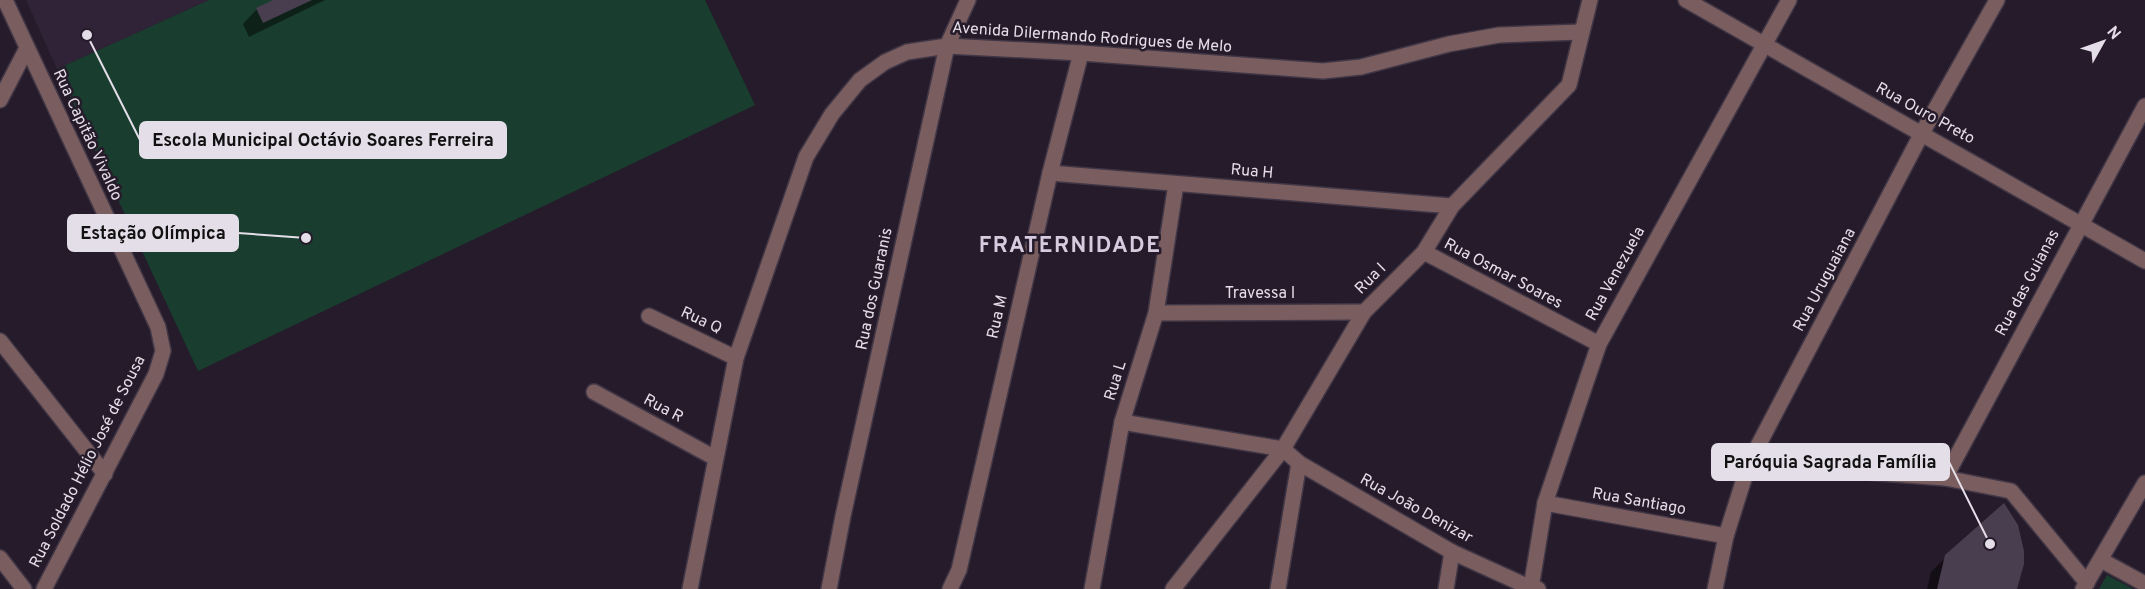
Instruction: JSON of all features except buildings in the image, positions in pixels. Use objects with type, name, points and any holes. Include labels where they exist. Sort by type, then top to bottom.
[{"type":"street","name":"Rua Capitão Vivaldo","points":[[5,0],[158,327],[163,351]]},
{"type":"street","name":"Rua dos Guaranis","points":[[829,589],[843,516],[947,46],[968,0]]},
{"type":"street","name":"Rua I","points":[[1173,589],[1283,449],[1364,312],[1424,252],[1452,206],[1569,85],[1590,0]]},
{"type":"street","name":"Rua Ouro Preto","points":[[1686,0],[2145,261]]},
{"type":"street","name":"Rua Venezuela","points":[[1534,588],[1545,503],[1599,344],[1789,0]]},
{"type":"street","name":"Rua Uruguaiana","points":[[1715,589],[1726,536],[1749,463],[1922,133],[1997,0]]},
{"type":"street","name":"Avenida Dilermando Rodrigues de Melo","points":[[690,589],[736,358],[806,157],[832,114],[860,80],[885,62],[907,52],[947,46],[1082,53],[1323,71],[1361,67],[1449,44],[1499,35],[1581,32]]},
{"type":"street","points":[[0,100],[27,48]]},
{"type":"street","name":"Rua M","points":[[950,589],[959,570],[1050,173],[1082,53]]},
{"type":"street","name":"Rua das Guianas","points":[[1946,477],[2145,106]]},
{"type":"street","name":"Rua H","points":[[1050,173],[1452,206]]},
{"type":"street","name":"Rua L","points":[[1092,589],[1122,422],[1156,313],[1176,184]]},
{"type":"street","name":"Rua Osmar Soares","points":[[1424,252],[1599,344]]},
{"type":"street","name":"Travessa I","points":[[1156,313],[1364,312]]},
{"type":"street","name":"Rua Q","points":[[649,316],[736,358]]},
{"type":"street","points":[[0,341],[105,474]]},
{"type":"street","name":"Rua Soldado Hélio José de Sousa","points":[[44,589],[156,375],[163,351]]},
{"type":"street","name":"Rua R","points":[[594,392],[715,458]]},
{"type":"street","points":[[1122,422],[1283,449]]},
{"type":"street","name":"Rua João Denizar","points":[[1283,449],[1299,463],[1452,552],[1534,588]]},
{"type":"street","points":[[1278,589],[1299,463]]},
{"type":"street","points":[[1749,463],[1946,477],[2011,491],[2085,586],[2145,483]]},
{"type":"street","name":"Rua Santiago","points":[[1545,503],[1726,536]]},
{"type":"street","points":[[1446,589],[1452,552]]},
{"type":"street","points":[[0,558],[24,589]]},
{"type":"street","points":[[2101,560],[2145,584]]},
{"type":"shaded area","points":[[26,0],[209,0],[57,69]]},
{"type":"green space","points":[[209,0],[705,0],[755,105],[198,371],[57,69]]},
{"type":"green space","points":[[2107,575],[2133,589],[2099,589]]},
{"type":"place","name":"Escola Municipal Octávio Soares Ferreira","points":[[87,35]]},
{"type":"place","name":"Estação Olímpica","points":[[306,238]]},
{"type":"place","name":"Paróquia Sagrada Família","points":[[1990,544]]},
{"type":"district","name":"FRATERNIDADE","points":[[1070,246]]}]
